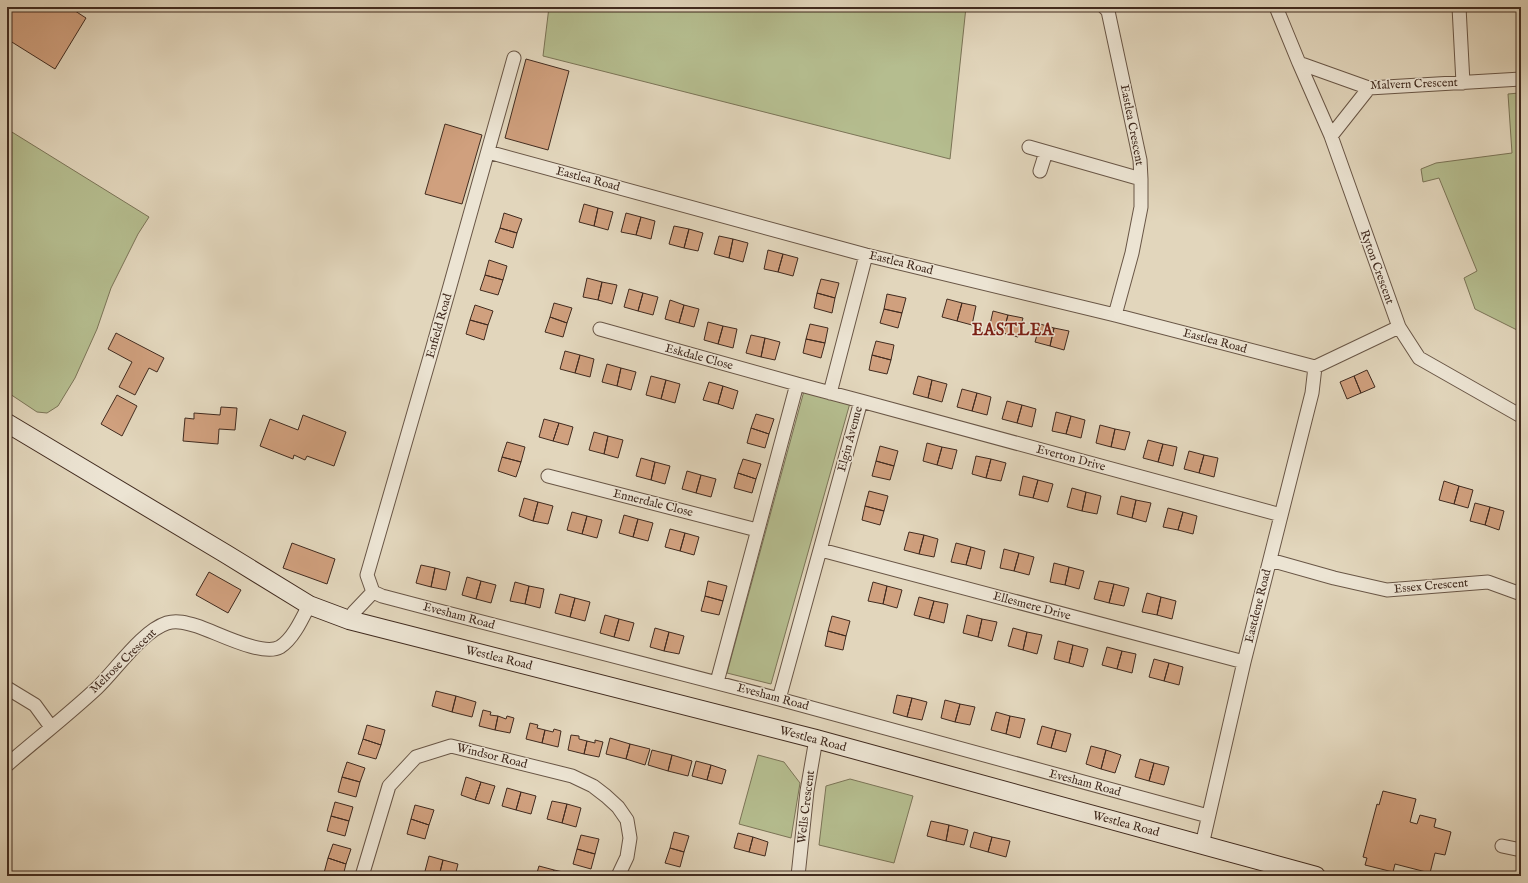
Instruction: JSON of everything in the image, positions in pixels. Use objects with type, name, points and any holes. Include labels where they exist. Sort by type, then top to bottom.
[{"type":"main road","name":"Westlea Road","points":[[7,424],[215,547],[309,605],[349,620],[816,739],[1316,876]]},
{"type":"street","name":"Eastlea Crescent","points":[[1104,7],[1108,11],[1120,64],[1140,160],[1141,179],[1141,207],[1132,253],[1115,315]]},
{"type":"street","points":[[1276,7],[1299,63]]},
{"type":"street","points":[[1459,7],[1464,83]]},
{"type":"street","name":"Enfield Road","points":[[373,592],[367,575],[514,58]]},
{"type":"street","name":"Malvern Crescent","points":[[1299,63],[1369,88],[1521,80]]},
{"type":"street","name":"Ryton Crescent","points":[[1299,63],[1331,136],[1398,327],[1419,358],[1521,416]]},
{"type":"street","points":[[1331,136],[1369,88]]},
{"type":"street","points":[[1029,147],[1141,179]]},
{"type":"street","name":"Eastlea Road","points":[[488,152],[866,255],[1115,315],[1315,367]]},
{"type":"street","points":[[1040,171],[1046,152]]},
{"type":"street","points":[[830,393],[866,255]]},
{"type":"street","points":[[1315,367],[1398,327]]},
{"type":"street","name":"Eskdale Close","points":[[600,329],[797,384]]},
{"type":"street","name":"Eastdene Road","points":[[1202,844],[1244,662],[1312,393],[1315,367]]},
{"type":"street","points":[[717,682],[797,384]]},
{"type":"street","name":"Elgin Avenue","points":[[779,699],[861,401],[797,384]]},
{"type":"street","name":"Everton Drive","points":[[861,401],[1281,515]]},
{"type":"street","name":"Ennerdale Close","points":[[548,476],[757,530]]},
{"type":"street","name":"Ellesmere Drive","points":[[820,550],[1244,662]]},
{"type":"street","name":"Essex Crescent","points":[[1270,560],[1334,578],[1387,590],[1488,582],[1521,594]]},
{"type":"street","points":[[349,620],[354,612],[373,592]]},
{"type":"street","name":"Evesham Road","points":[[373,592],[382,596],[420,606],[717,682],[1208,816]]},
{"type":"street","name":"Melrose Crescent","points":[[7,765],[98,688],[155,629],[168,623],[182,622],[254,648],[279,648],[287,641],[309,605]]},
{"type":"street","points":[[7,688],[35,705],[51,727]]},
{"type":"street","name":"Wells Crescent","points":[[798,876],[807,791],[816,739]]},
{"type":"street","name":"Windsor Road","points":[[362,876],[389,786],[416,757],[451,746],[572,776],[593,786],[606,796],[618,807],[627,820],[630,838],[627,857],[618,876]]},
{"type":"street","points":[[1502,846],[1521,850]]},
{"type":"green space","points":[[549,7],[966,7],[950,159],[543,56]]},
{"type":"green space","points":[[1519,93],[1521,130],[1521,332],[1475,309],[1464,278],[1477,271],[1439,178],[1423,182],[1421,169],[1436,163],[1512,153],[1508,94]]},
{"type":"green space","points":[[7,129],[149,217],[138,234],[111,288],[97,329],[75,378],[58,406],[47,413],[37,412],[7,392]]},
{"type":"green space","points":[[804,391],[850,403],[771,684],[727,673]]},
{"type":"green space","points":[[758,755],[784,762],[800,783],[791,838],[739,824]]},
{"type":"green space","points":[[850,779],[913,796],[894,863],[819,845],[826,786]]},
{"type":"building","points":[[7,7],[69,7],[86,18],[55,69],[7,39]]},
{"type":"building","points":[[526,59],[569,71],[548,150],[505,138]]},
{"type":"building","points":[[445,124],[482,135],[462,204],[425,194]]},
{"type":"building","points":[[584,204],[598,208],[594,226],[579,222]]},
{"type":"building","points":[[598,208],[613,212],[608,230],[594,226]]},
{"type":"building","points":[[504,213],[522,219],[517,233],[500,228]]},
{"type":"building","points":[[626,213],[641,217],[636,235],[621,232]]},
{"type":"building","points":[[641,217],[655,221],[651,239],[636,235]]},
{"type":"building","points":[[674,226],[689,229],[684,248],[669,244]]},
{"type":"building","points":[[500,228],[517,233],[513,248],[495,242]]},
{"type":"building","points":[[689,229],[703,233],[698,251],[684,248]]},
{"type":"building","points":[[719,236],[733,239],[729,258],[714,254]]},
{"type":"building","points":[[733,239],[748,243],[743,262],[729,258]]},
{"type":"building","points":[[768,250],[783,254],[778,272],[764,269]]},
{"type":"building","points":[[783,254],[798,258],[793,276],[778,272]]},
{"type":"building","points":[[489,260],[507,266],[503,280],[485,275]]},
{"type":"building","points":[[485,275],[503,280],[498,295],[480,290]]},
{"type":"building","points":[[587,278],[602,282],[598,300],[583,297]]},
{"type":"building","points":[[821,279],[839,283],[835,298],[817,293]]},
{"type":"building","points":[[602,282],[617,285],[612,304],[598,300]]},
{"type":"building","points":[[629,289],[643,293],[638,311],[624,307]]},
{"type":"building","points":[[643,293],[658,297],[653,315],[638,311]]},
{"type":"building","points":[[817,293],[835,298],[832,313],[814,308]]},
{"type":"building","points":[[887,294],[906,298],[902,313],[884,309]]},
{"type":"building","points":[[947,299],[962,303],[957,321],[942,317]]},
{"type":"building","points":[[670,300],[684,305],[679,323],[665,319]]},
{"type":"building","points":[[554,303],[572,308],[567,323],[550,317]]},
{"type":"building","points":[[962,303],[976,306],[972,325],[957,321]]},
{"type":"building","points":[[475,305],[493,311],[488,325],[470,320]]},
{"type":"building","points":[[684,305],[699,309],[694,327],[679,323]]},
{"type":"building","points":[[884,309],[902,313],[898,328],[880,323]]},
{"type":"building","points":[[993,311],[1008,315],[1003,333],[989,329]]},
{"type":"building","points":[[1008,315],[1023,318],[1018,337],[1003,333]]},
{"type":"building","points":[[550,317],[567,323],[563,337],[545,332]]},
{"type":"building","points":[[470,320],[488,325],[484,340],[466,334]]},
{"type":"building","points":[[708,322],[723,326],[718,344],[704,340]]},
{"type":"building","points":[[810,324],[828,328],[825,343],[806,339]]},
{"type":"building","points":[[1040,324],[1054,328],[1050,346],[1035,342]]},
{"type":"building","points":[[723,326],[737,329],[733,348],[718,344]]},
{"type":"building","points":[[1054,328],[1069,331],[1064,350],[1050,346]]},
{"type":"building","points":[[116,333],[164,358],[157,372],[149,368],[135,395],[119,387],[132,362],[108,349]]},
{"type":"building","points":[[751,335],[765,338],[761,357],[746,353]]},
{"type":"building","points":[[765,338],[780,342],[775,360],[761,357]]},
{"type":"building","points":[[806,339],[825,343],[821,358],[803,353]]},
{"type":"building","points":[[876,341],[894,345],[891,360],[872,355]]},
{"type":"building","points":[[565,351],[580,355],[575,373],[560,369]]},
{"type":"building","points":[[580,355],[594,359],[590,377],[575,373]]},
{"type":"building","points":[[872,355],[891,360],[887,374],[869,370]]},
{"type":"building","points":[[607,364],[621,368],[617,386],[602,382]]},
{"type":"building","points":[[621,368],[636,372],[631,390],[617,386]]},
{"type":"building","points":[[1367,370],[1375,387],[1361,393],[1354,376]]},
{"type":"building","points":[[651,376],[666,380],[661,399],[646,395]]},
{"type":"building","points":[[918,376],[932,380],[928,398],[913,394]]},
{"type":"building","points":[[1354,376],[1361,393],[1347,399],[1340,382]]},
{"type":"building","points":[[666,380],[680,384],[675,403],[661,399]]},
{"type":"building","points":[[932,380],[947,384],[942,402],[928,398]]},
{"type":"building","points":[[709,382],[723,386],[718,404],[703,400]]},
{"type":"building","points":[[723,386],[738,391],[733,409],[718,404]]},
{"type":"building","points":[[962,389],[977,393],[972,411],[957,407]]},
{"type":"building","points":[[977,393],[991,397],[987,415],[972,411]]},
{"type":"building","points":[[117,395],[137,406],[122,436],[101,424]]},
{"type":"building","points":[[1007,401],[1022,405],[1017,423],[1002,419]]},
{"type":"building","points":[[1022,405],[1036,409],[1032,427],[1017,423]]},
{"type":"building","points":[[221,407],[237,408],[235,430],[219,429],[218,444],[183,441],[185,418],[194,419],[194,413],[220,415]]},
{"type":"building","points":[[1056,412],[1071,416],[1066,434],[1052,431]]},
{"type":"building","points":[[756,414],[774,419],[769,434],[751,428]]},
{"type":"building","points":[[303,415],[346,432],[334,466],[307,456],[305,460],[294,455],[293,459],[260,446],[270,419],[298,430]]},
{"type":"building","points":[[1071,416],[1085,420],[1081,438],[1066,434]]},
{"type":"building","points":[[544,419],[559,423],[553,441],[539,437]]},
{"type":"building","points":[[559,423],[573,427],[568,445],[553,441]]},
{"type":"building","points":[[1100,425],[1115,429],[1111,447],[1096,443]]},
{"type":"building","points":[[751,428],[769,434],[765,448],[747,443]]},
{"type":"building","points":[[1115,429],[1130,432],[1125,450],[1111,447]]},
{"type":"building","points":[[594,432],[608,436],[604,454],[589,450]]},
{"type":"building","points":[[608,436],[623,440],[618,458],[604,454]]},
{"type":"building","points":[[1148,440],[1163,444],[1158,462],[1143,458]]},
{"type":"building","points":[[507,442],[525,447],[521,462],[502,457]]},
{"type":"building","points":[[927,443],[942,447],[937,465],[923,461]]},
{"type":"building","points":[[1163,444],[1177,447],[1173,466],[1158,462]]},
{"type":"building","points":[[880,446],[898,451],[894,466],[876,461]]},
{"type":"building","points":[[942,447],[957,450],[952,469],[937,465]]},
{"type":"building","points":[[1189,451],[1204,455],[1199,473],[1184,469]]},
{"type":"building","points":[[1204,455],[1218,458],[1214,477],[1199,473]]},
{"type":"building","points":[[976,456],[991,459],[986,478],[972,474]]},
{"type":"building","points":[[502,457],[521,462],[516,477],[498,471]]},
{"type":"building","points":[[641,458],[655,462],[651,480],[636,476]]},
{"type":"building","points":[[743,459],[761,464],[756,479],[738,473]]},
{"type":"building","points":[[991,459],[1006,463],[1001,481],[986,478]]},
{"type":"building","points":[[876,461],[894,466],[890,480],[872,476]]},
{"type":"building","points":[[655,462],[670,466],[665,484],[651,480]]},
{"type":"building","points":[[687,471],[701,475],[696,493],[682,489]]},
{"type":"building","points":[[738,473],[756,479],[752,493],[734,488]]},
{"type":"building","points":[[701,475],[716,479],[711,497],[696,493]]},
{"type":"building","points":[[1023,476],[1038,480],[1033,498],[1019,495]]},
{"type":"building","points":[[1038,480],[1053,484],[1048,502],[1033,498]]},
{"type":"building","points":[[1444,481],[1459,486],[1454,504],[1439,500]]},
{"type":"building","points":[[1459,486],[1473,490],[1468,508],[1454,504]]},
{"type":"building","points":[[1072,488],[1086,492],[1082,511],[1067,507]]},
{"type":"building","points":[[869,491],[888,496],[884,511],[865,506]]},
{"type":"building","points":[[1086,492],[1101,496],[1097,514],[1082,511]]},
{"type":"building","points":[[1121,496],[1136,500],[1132,518],[1117,514]]},
{"type":"building","points":[[524,498],[538,502],[533,521],[519,516]]},
{"type":"building","points":[[1136,500],[1151,503],[1146,522],[1132,518]]},
{"type":"building","points":[[538,502],[553,506],[548,524],[533,521]]},
{"type":"building","points":[[1475,503],[1490,507],[1485,525],[1470,521]]},
{"type":"building","points":[[865,506],[884,511],[880,525],[862,520]]},
{"type":"building","points":[[1490,507],[1504,511],[1499,530],[1485,525]]},
{"type":"building","points":[[1168,508],[1183,512],[1178,530],[1163,527]]},
{"type":"building","points":[[572,512],[587,516],[582,534],[567,530]]},
{"type":"building","points":[[1183,512],[1197,516],[1193,534],[1178,530]]},
{"type":"building","points":[[624,515],[638,519],[633,537],[619,533]]},
{"type":"building","points":[[587,516],[602,520],[597,538],[582,534]]},
{"type":"building","points":[[638,519],[653,523],[648,541],[633,537]]},
{"type":"building","points":[[670,529],[685,533],[680,551],[665,547]]},
{"type":"building","points":[[909,532],[924,535],[919,554],[904,550]]},
{"type":"building","points":[[685,533],[699,537],[694,555],[680,551]]},
{"type":"building","points":[[924,535],[938,539],[934,557],[919,554]]},
{"type":"building","points":[[292,543],[335,559],[327,584],[283,568]]},
{"type":"building","points":[[956,543],[971,547],[966,565],[951,562]]},
{"type":"building","points":[[971,547],[985,551],[981,569],[966,565]]},
{"type":"building","points":[[1004,549],[1019,553],[1014,571],[1000,568]]},
{"type":"building","points":[[1019,553],[1034,557],[1029,575],[1014,571]]},
{"type":"building","points":[[1054,563],[1069,567],[1065,585],[1050,582]]},
{"type":"building","points":[[421,565],[435,568],[431,587],[416,583]]},
{"type":"building","points":[[1069,567],[1084,571],[1079,589],[1065,585]]},
{"type":"building","points":[[435,568],[450,572],[446,590],[431,587]]},
{"type":"building","points":[[209,572],[241,590],[228,613],[196,595]]},
{"type":"building","points":[[467,577],[481,581],[476,599],[462,595]]},
{"type":"building","points":[[481,581],[496,585],[491,603],[476,599]]},
{"type":"building","points":[[708,581],[727,586],[723,601],[705,596]]},
{"type":"building","points":[[1099,581],[1114,584],[1109,603],[1094,599]]},
{"type":"building","points":[[515,582],[529,586],[525,604],[510,601]]},
{"type":"building","points":[[873,582],[887,586],[883,604],[868,601]]},
{"type":"building","points":[[1114,584],[1129,588],[1124,606],[1109,603]]},
{"type":"building","points":[[529,586],[544,589],[540,608],[525,604]]},
{"type":"building","points":[[887,586],[902,590],[897,608],[883,604]]},
{"type":"building","points":[[1147,593],[1161,597],[1157,615],[1142,612]]},
{"type":"building","points":[[560,594],[575,598],[570,617],[555,613]]},
{"type":"building","points":[[705,596],[723,601],[719,615],[701,611]]},
{"type":"building","points":[[919,597],[934,601],[929,619],[914,615]]},
{"type":"building","points":[[1161,597],[1176,601],[1172,619],[1157,615]]},
{"type":"building","points":[[575,598],[590,602],[585,621],[570,617]]},
{"type":"building","points":[[934,601],[948,604],[944,623],[929,619]]},
{"type":"building","points":[[605,615],[619,619],[614,637],[600,633]]},
{"type":"building","points":[[967,615],[982,619],[978,637],[963,633]]},
{"type":"building","points":[[832,616],[850,621],[846,636],[828,631]]},
{"type":"building","points":[[619,619],[634,623],[629,641],[614,637]]},
{"type":"building","points":[[982,619],[997,622],[992,641],[978,637]]},
{"type":"building","points":[[655,628],[669,632],[664,651],[650,647]]},
{"type":"building","points":[[1013,628],[1027,632],[1023,650],[1008,646]]},
{"type":"building","points":[[828,631],[846,636],[843,650],[825,646]]},
{"type":"building","points":[[669,632],[684,636],[679,654],[664,651]]},
{"type":"building","points":[[1027,632],[1042,635],[1037,654],[1023,650]]},
{"type":"building","points":[[1058,641],[1073,645],[1069,663],[1054,659]]},
{"type":"building","points":[[1073,645],[1088,649],[1083,667],[1069,663]]},
{"type":"building","points":[[1107,647],[1122,651],[1117,669],[1102,665]]},
{"type":"building","points":[[1122,651],[1136,654],[1132,673],[1117,669]]},
{"type":"building","points":[[1154,659],[1169,663],[1164,681],[1149,677]]},
{"type":"building","points":[[1169,663],[1183,667],[1179,685],[1164,681]]},
{"type":"building","points":[[436,691],[456,696],[452,712],[432,706]]},
{"type":"building","points":[[897,695],[912,698],[907,717],[893,713]]},
{"type":"building","points":[[456,696],[476,702],[472,717],[452,712]]},
{"type":"building","points":[[912,698],[927,702],[922,720],[907,717]]},
{"type":"building","points":[[945,700],[960,704],[955,722],[941,718]]},
{"type":"building","points":[[960,704],[975,707],[970,725],[955,722]]},
{"type":"building","points":[[483,710],[491,712],[490,715],[498,716],[495,730],[479,726]]},
{"type":"building","points":[[996,712],[1010,716],[1006,734],[991,730]]},
{"type":"building","points":[[498,716],[506,719],[507,716],[514,718],[510,733],[495,730]]},
{"type":"building","points":[[1010,716],[1025,719],[1020,738],[1006,734]]},
{"type":"building","points":[[530,723],[538,725],[537,728],[545,730],[542,743],[526,739]]},
{"type":"building","points":[[367,725],[385,730],[381,745],[363,739]]},
{"type":"building","points":[[1042,726],[1056,730],[1051,748],[1037,744]]},
{"type":"building","points":[[554,729],[561,731],[558,747],[542,743],[545,730],[553,732]]},
{"type":"building","points":[[1056,730],[1071,734],[1066,752],[1051,748]]},
{"type":"building","points":[[571,735],[579,736],[579,739],[587,741],[584,754],[568,750]]},
{"type":"building","points":[[610,738],[630,744],[626,759],[606,754]]},
{"type":"building","points":[[363,739],[381,745],[376,759],[358,754]]},
{"type":"building","points":[[595,740],[603,742],[599,757],[584,754],[587,741],[595,743]]},
{"type":"building","points":[[630,744],[650,749],[645,765],[626,759]]},
{"type":"building","points":[[1091,746],[1106,750],[1101,769],[1086,764]]},
{"type":"building","points":[[652,750],[672,755],[668,771],[648,765]]},
{"type":"building","points":[[1106,750],[1121,755],[1115,773],[1101,769]]},
{"type":"building","points":[[672,755],[692,761],[688,776],[668,771]]},
{"type":"building","points":[[1140,759],[1154,763],[1149,781],[1135,777]]},
{"type":"building","points":[[696,761],[711,765],[707,780],[692,776]]},
{"type":"building","points":[[347,762],[365,768],[360,782],[342,777]]},
{"type":"building","points":[[1154,763],[1169,767],[1164,785],[1149,781]]},
{"type":"building","points":[[711,765],[726,770],[722,784],[707,780]]},
{"type":"building","points":[[342,777],[360,782],[356,797],[338,792]]},
{"type":"building","points":[[466,777],[481,782],[475,800],[461,795]]},
{"type":"building","points":[[481,782],[495,786],[489,804],[475,800]]},
{"type":"building","points":[[507,788],[521,792],[516,810],[502,806]]},
{"type":"building","points":[[1383,791],[1416,799],[1410,822],[1417,824],[1420,815],[1436,819],[1434,827],[1451,832],[1445,855],[1435,853],[1430,873],[1395,864],[1393,872],[1365,865],[1367,858],[1363,857],[1377,804],[1379,805]]},
{"type":"building","points":[[521,792],[536,796],[531,814],[516,810]]},
{"type":"building","points":[[552,801],[567,804],[562,823],[547,819]]},
{"type":"building","points":[[335,802],[353,807],[349,821],[331,816]]},
{"type":"building","points":[[567,804],[581,808],[576,827],[562,823]]},
{"type":"building","points":[[415,805],[434,810],[429,825],[411,819]]},
{"type":"building","points":[[331,816],[349,821],[345,836],[327,831]]},
{"type":"building","points":[[411,819],[429,825],[425,839],[407,834]]},
{"type":"building","points":[[931,821],[949,825],[946,841],[927,836]]},
{"type":"building","points":[[949,825],[968,830],[964,845],[946,841]]},
{"type":"building","points":[[674,832],[689,836],[684,852],[670,848]]},
{"type":"building","points":[[974,832],[992,837],[988,852],[970,847]]},
{"type":"building","points":[[738,833],[753,837],[749,852],[734,848]]},
{"type":"building","points":[[581,835],[599,839],[595,854],[577,849]]},
{"type":"building","points":[[753,837],[768,842],[765,856],[749,852]]},
{"type":"building","points":[[992,837],[1010,841],[1006,857],[988,852]]},
{"type":"building","points":[[333,844],[351,849],[346,864],[328,858]]},
{"type":"building","points":[[670,848],[684,852],[680,867],[665,863]]},
{"type":"building","points":[[577,849],[595,854],[591,869],[573,864]]},
{"type":"building","points":[[429,856],[443,860],[439,876],[424,875]]},
{"type":"building","points":[[328,858],[346,864],[343,876],[335,876],[324,873]]},
{"type":"building","points":[[443,860],[458,864],[455,876],[439,876]]},
{"type":"building","points":[[539,866],[554,870],[552,876],[536,876]]},
{"type":"building","points":[[554,870],[568,873],[568,876],[552,876]]},
{"type":"district","name":"EASTLEA","points":[[1013,331]]}]
